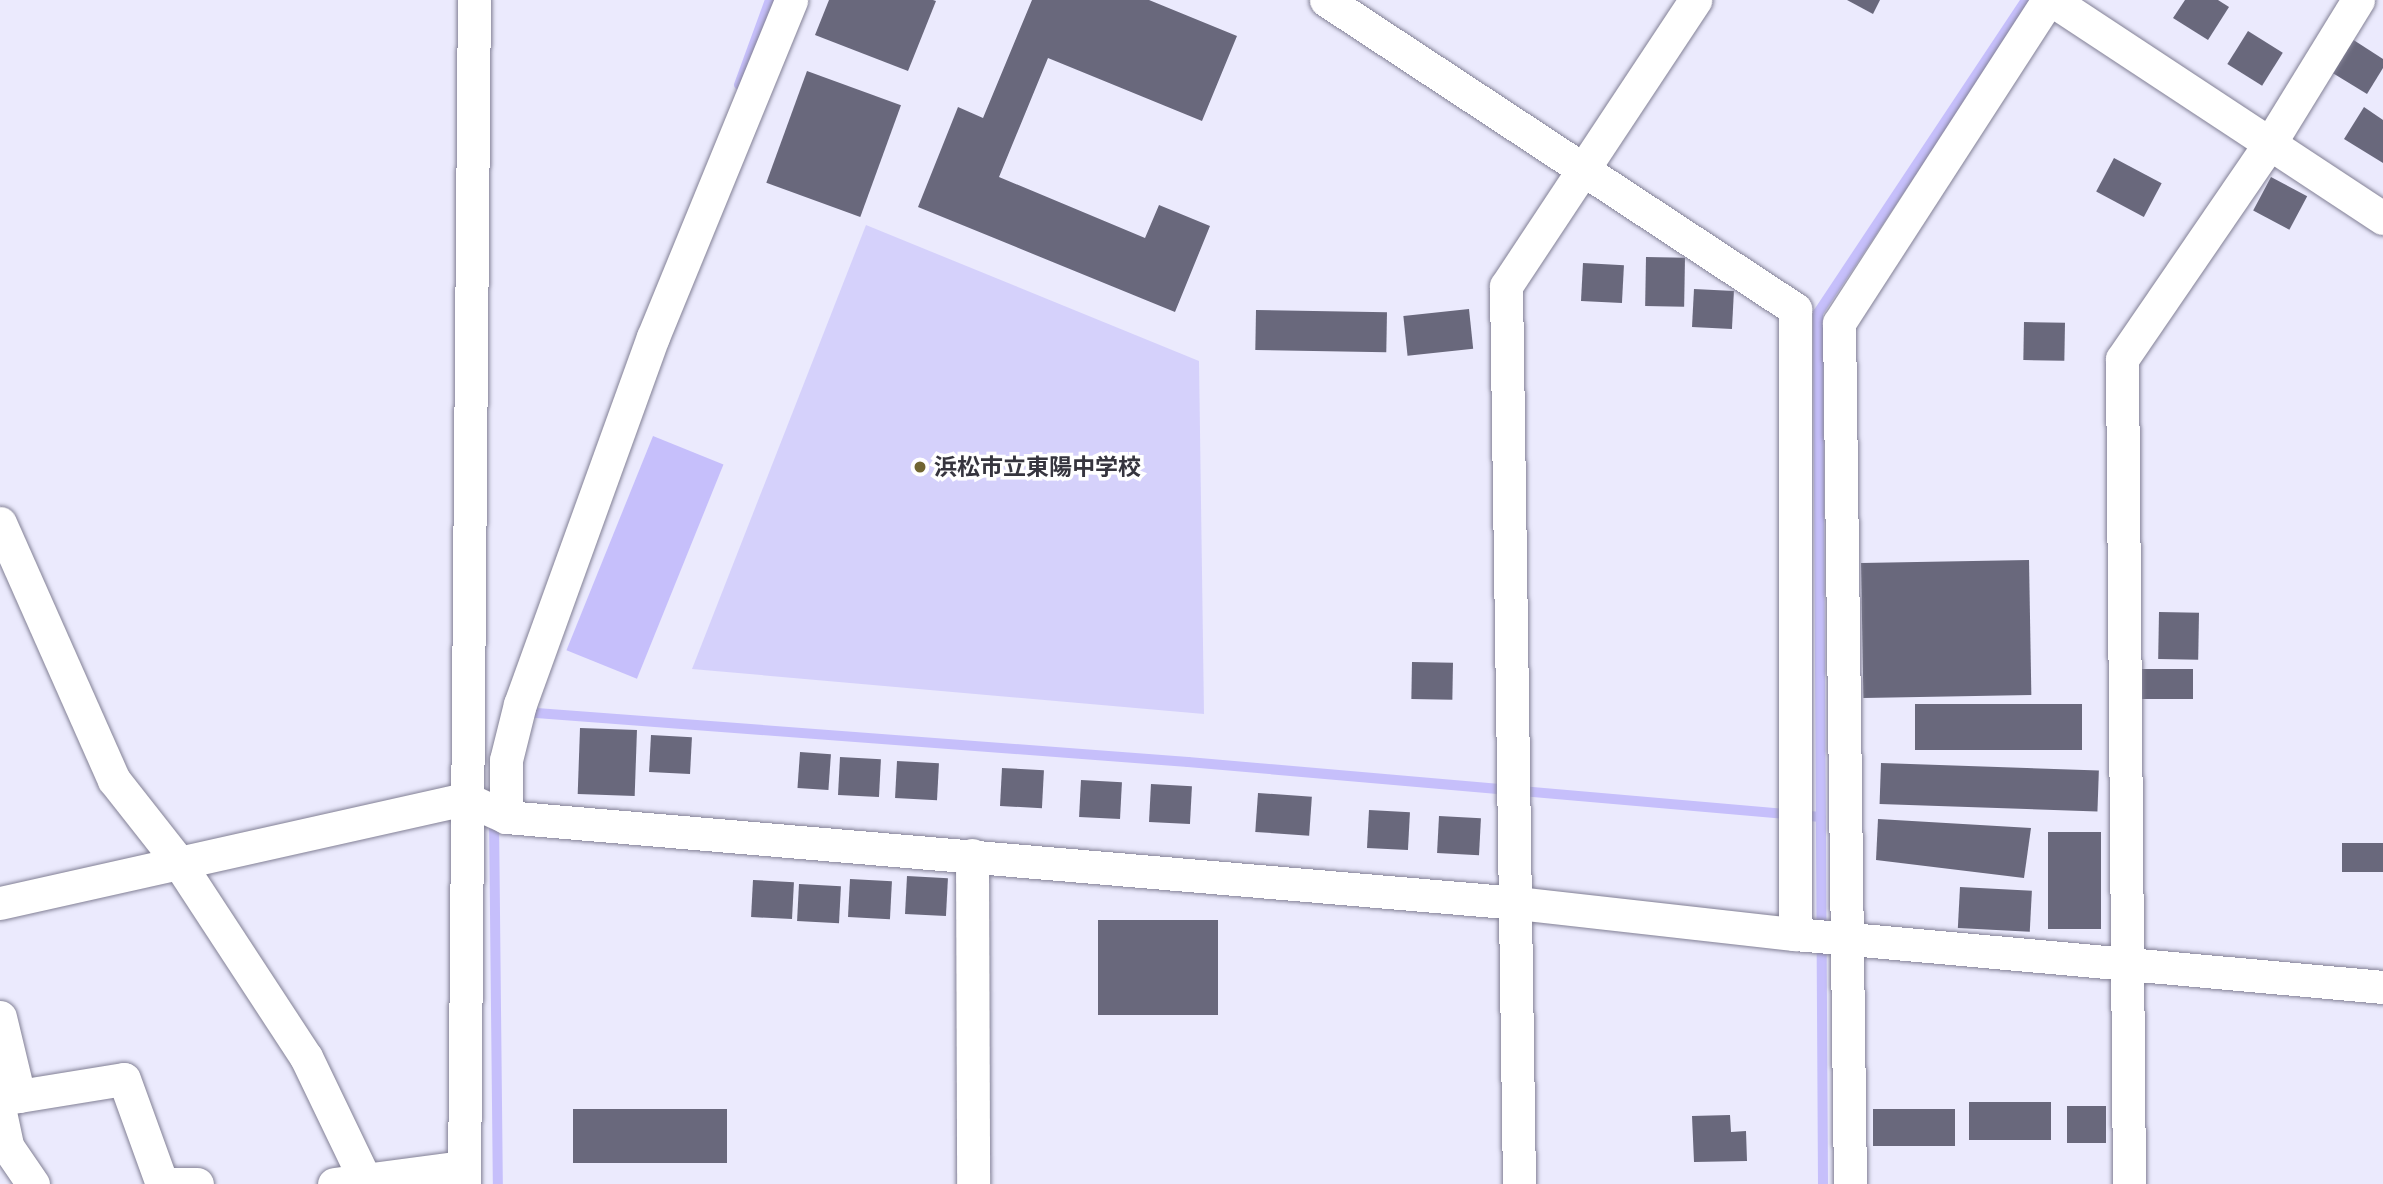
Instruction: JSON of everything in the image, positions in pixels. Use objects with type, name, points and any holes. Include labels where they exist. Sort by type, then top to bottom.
[{"type":"street","points":[[0,523],[114,780],[177,860],[306,1058],[355,1182],[464,1176],[474,0]]},
{"type":"street","points":[[506,817],[506,760],[520,704],[653,337],[791,0]]},
{"type":"street","points":[[1326,0],[1795,309],[1795,934]]},
{"type":"street","points":[[1519,1184],[1506,286],[1695,0]]},
{"type":"street","points":[[1850,1184],[1839,324],[2050,0],[2383,218]]},
{"type":"street","points":[[2129,1184],[2122,359],[2270,143],[2358,0]]},
{"type":"street","points":[[0,903],[177,860],[467,799],[506,817],[1517,903],[1795,934],[2383,987]]},
{"type":"street","points":[[972,855],[973,1184]]},
{"type":"street","points":[[0,1017],[7,1146],[33,1184]]},
{"type":"street","points":[[6,1103],[124,1079],[162,1184]]},
{"type":"street","points":[[169,1184],[197,1184]]},
{"type":"shaded area","points":[[866,225],[1199,361],[1204,714],[692,669]]},
{"type":"shaded area","points":[[653,436],[723,464],[637,679],[566,650]]},
{"type":"building","points":[[829,0],[936,1],[908,71],[815,35]]},
{"type":"building","points":[[1032,0],[1149,0],[1237,36],[1202,121],[1048,58],[999,177],[1145,238],[1159,205],[1210,226],[1175,312],[918,207],[958,107],[983,118]]},
{"type":"building","points":[[1847,0],[1880,0],[1873,14]]},
{"type":"building","points":[[2185,0],[2218,0],[2229,7],[2208,40],[2173,18]]},
{"type":"building","points":[[2248,31],[2283,53],[2262,86],[2227,64]]},
{"type":"building","points":[[2352,39],[2383,59],[2383,68],[2367,94],[2331,72]]},
{"type":"building","points":[[807,71],[901,105],[860,217],[766,183]]},
{"type":"building","points":[[2364,107],[2383,120],[2383,163],[2344,139]]},
{"type":"building","points":[[2114,158],[2162,183],[2144,217],[2096,192]]},
{"type":"building","points":[[2271,177],[2307,196],[2289,230],[2253,211]]},
{"type":"building","points":[[1646,257],[1685,258],[1684,307],[1645,306]]},
{"type":"building","points":[[1583,263],[1624,265],[1622,303],[1581,301]]},
{"type":"building","points":[[1694,289],[1734,291],[1732,329],[1692,327]]},
{"type":"building","points":[[1469,309],[1473,349],[1408,356],[1403,316]]},
{"type":"building","points":[[1256,310],[1387,312],[1386,352],[1255,350]]},
{"type":"building","points":[[2024,322],[2065,323],[2064,361],[2023,360]]},
{"type":"building","points":[[2029,560],[2031,695],[1863,698],[1861,563]]},
{"type":"building","points":[[2159,612],[2199,613],[2198,660],[2158,659]]},
{"type":"building","points":[[1412,662],[1453,663],[1452,700],[1411,699]]},
{"type":"building","points":[[2142,669],[2193,669],[2193,699],[2142,699]]},
{"type":"building","points":[[1915,704],[2082,704],[2082,750],[1915,750]]},
{"type":"building","points":[[580,728],[637,730],[635,796],[578,794]]},
{"type":"building","points":[[651,735],[692,737],[690,774],[649,772]]},
{"type":"building","points":[[800,752],[831,754],[828,790],[797,788]]},
{"type":"building","points":[[840,757],[881,759],[879,797],[838,795]]},
{"type":"building","points":[[897,761],[939,763],[937,800],[895,798]]},
{"type":"building","points":[[1881,763],[2099,771],[2097,812],[1880,804]]},
{"type":"building","points":[[1002,768],[1044,770],[1042,808],[1000,806]]},
{"type":"building","points":[[1081,780],[1122,782],[1120,819],[1079,817]]},
{"type":"building","points":[[1151,784],[1192,786],[1190,824],[1149,822]]},
{"type":"building","points":[[1258,793],[1312,797],[1309,836],[1255,832]]},
{"type":"building","points":[[1369,810],[1410,812],[1408,850],[1367,848]]},
{"type":"building","points":[[1439,816],[1481,818],[1479,855],[1437,853]]},
{"type":"building","points":[[1878,819],[2031,828],[2024,878],[1876,860]]},
{"type":"building","points":[[2048,832],[2101,832],[2101,929],[2048,929]]},
{"type":"building","points":[[2342,843],[2383,843],[2383,872],[2342,872]]},
{"type":"building","points":[[907,876],[948,878],[946,916],[905,914]]},
{"type":"building","points":[[850,879],[892,881],[890,919],[848,917]]},
{"type":"building","points":[[753,880],[794,882],[792,919],[751,917]]},
{"type":"building","points":[[799,884],[841,886],[839,923],[797,921]]},
{"type":"building","points":[[1960,887],[2032,891],[2030,932],[1958,928]]},
{"type":"building","points":[[1098,920],[1218,920],[1218,1015],[1098,1015]]},
{"type":"building","points":[[1969,1102],[2051,1102],[2051,1140],[1969,1140]]},
{"type":"building","points":[[2067,1106],[2106,1106],[2106,1143],[2067,1143]]},
{"type":"building","points":[[573,1109],[727,1109],[727,1163],[573,1163]]},
{"type":"building","points":[[1873,1109],[1955,1109],[1955,1146],[1873,1146]]},
{"type":"building","points":[[1730,1115],[1731,1132],[1746,1131],[1747,1161],[1694,1162],[1692,1116]]},
{"type":"waterway","points":[[739,85],[770,0]]},
{"type":"waterway","points":[[1823,1184],[1818,313],[2026,0]]},
{"type":"waterway","points":[[523,712],[1188,762],[1821,817]]},
{"type":"waterway","points":[[494,817],[498,1184]]},
{"type":"place","name":"浜松市立東陽中学校","points":[[920,467]]}]
